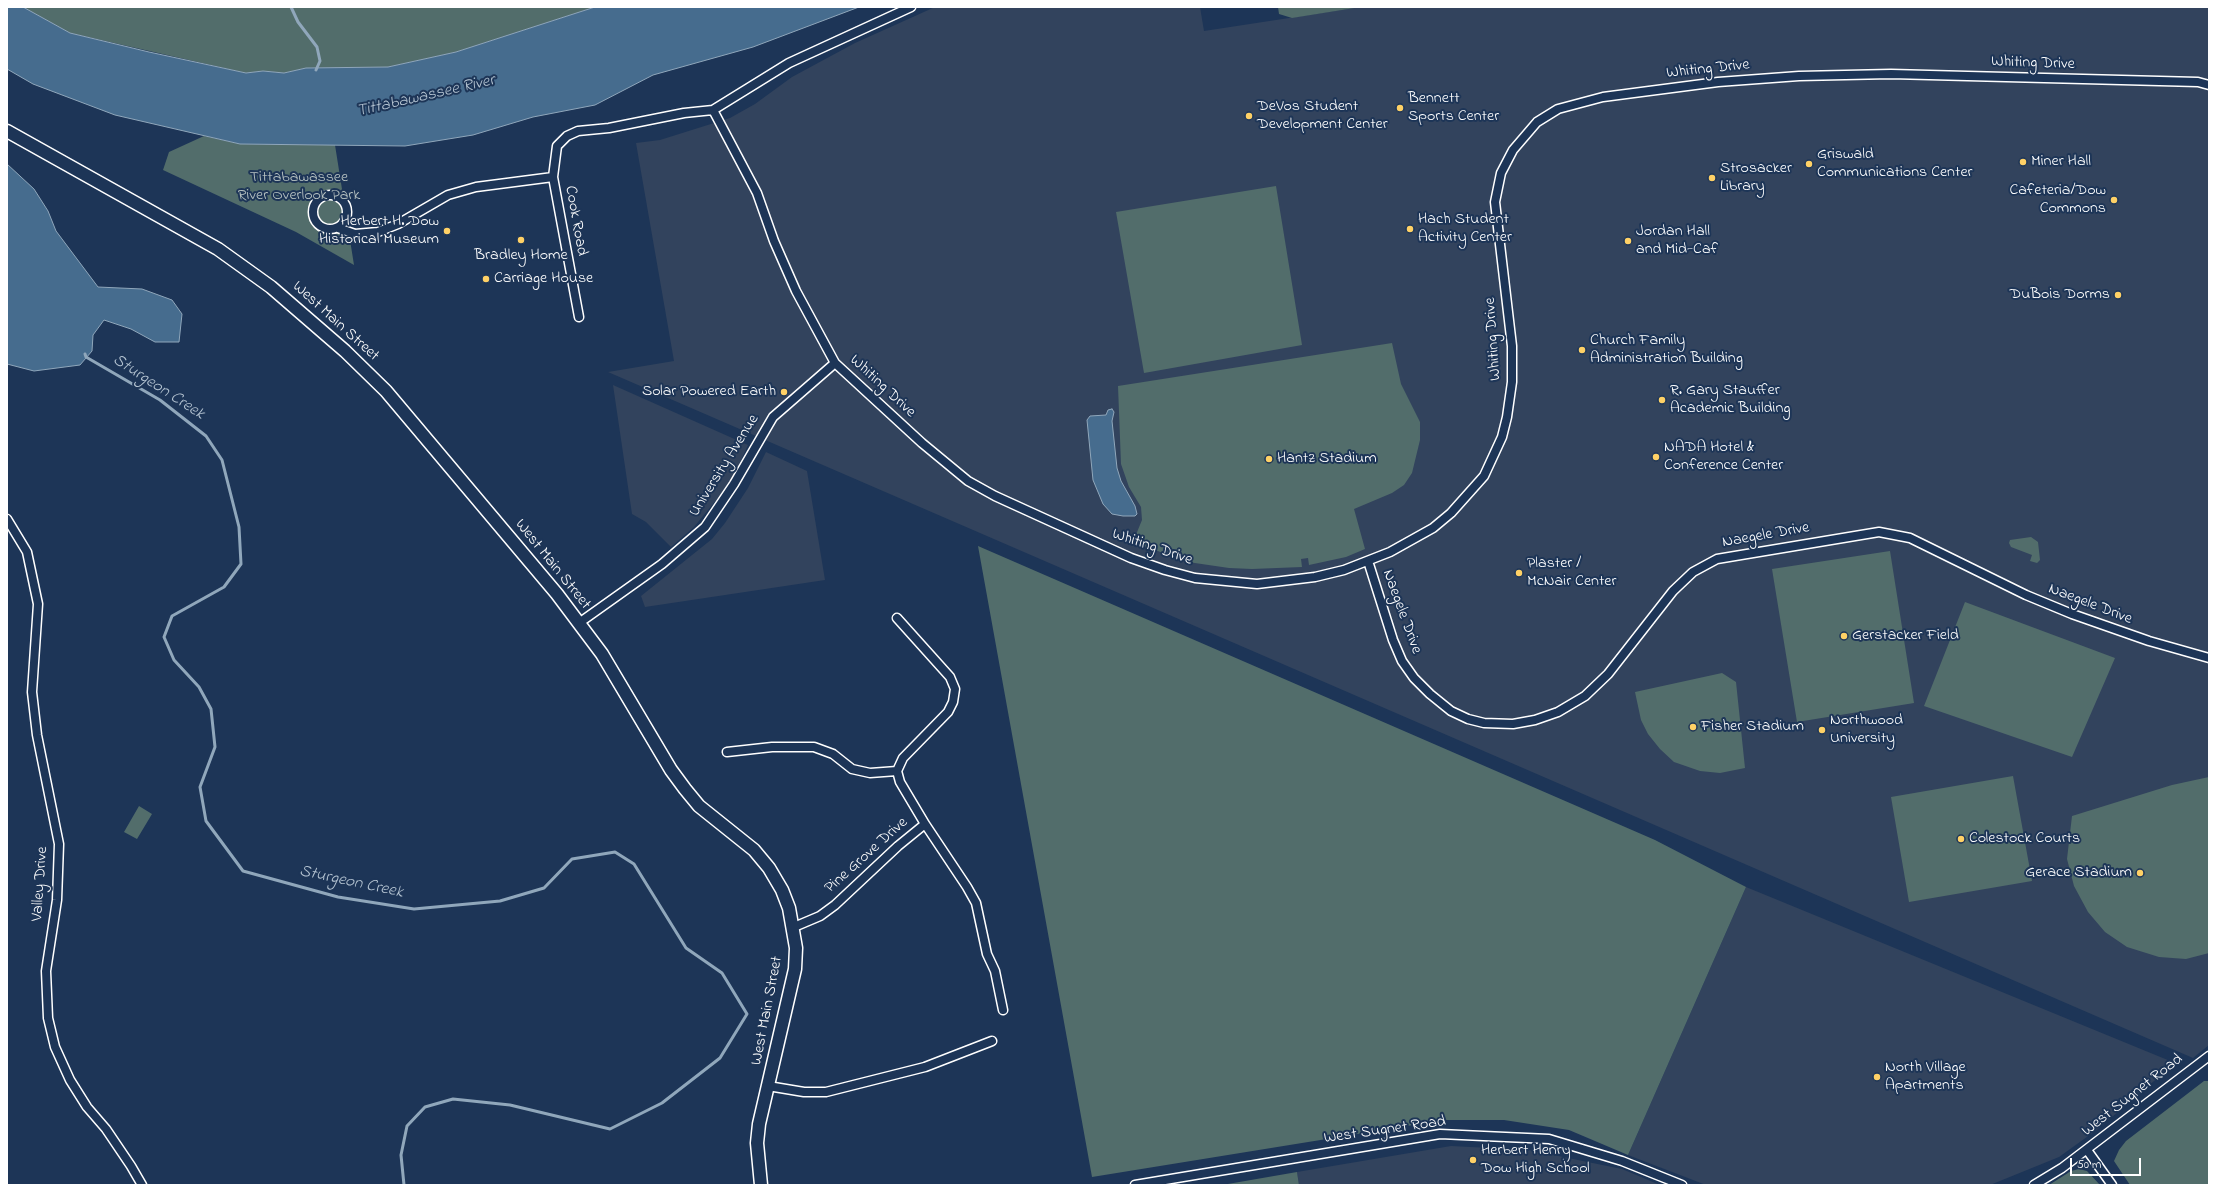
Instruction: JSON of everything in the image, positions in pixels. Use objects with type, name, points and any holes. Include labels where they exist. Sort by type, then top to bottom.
[{"type":"street","points":[[713,110],[789,63],[911,7]]},
{"type":"street","name":"Whiting Drive","points":[[713,110],[757,192],[774,241],[796,291],[835,363],[922,443],[968,481],[1021,509],[1131,558],[1165,570],[1196,578],[1258,584],[1315,577],[1368,561],[1412,541],[1451,513],[1484,476],[1494,456],[1507,417],[1512,382],[1512,346],[1495,202],[1501,173],[1513,150],[1537,122],[1558,109],[1603,97],[1718,82],[1799,76],[1906,75],[2198,82],[2209,85]]},
{"type":"street","name":"Cook Road","points":[[579,317],[553,177],[557,146],[567,136],[578,131],[609,128],[684,113],[713,110]]},
{"type":"street","name":"West Main Street","points":[[7,130],[194,235],[252,272],[303,313],[386,391],[558,594],[605,660],[671,770],[685,789],[699,806],[754,850],[769,868],[782,890],[794,927],[795,969],[759,1124],[757,1143],[761,1185]]},
{"type":"street","points":[[338,228],[346,220],[347,208],[345,203],[336,196],[331,195],[320,197],[313,209],[316,223],[328,230],[338,228],[356,234],[378,232],[448,195],[476,187],[553,177]]},
{"type":"street","name":"University Avenue","points":[[578,623],[652,572],[705,527],[734,484],[773,417],[835,363]]},
{"type":"street","name":"Valley Drive","points":[[7,520],[27,552],[36,597],[32,692],[37,735],[59,844],[60,865],[57,900],[46,971],[48,1018],[55,1047],[70,1080],[87,1107],[123,1153],[142,1185]]},
{"type":"street","name":"Naegele Drive","points":[[1368,561],[1393,640],[1402,661],[1414,678],[1451,711],[1468,719],[1484,723],[1513,724],[1535,720],[1558,712],[1585,696],[1608,674],[1673,591],[1692,572],[1717,559],[1879,532],[1910,538],[2026,595],[2072,614],[2149,641],[2209,658]]},
{"type":"street","points":[[727,752],[772,747],[814,747],[833,754],[852,769],[870,773],[896,771],[903,758],[948,712],[954,702],[955,689],[950,677],[897,618]]},
{"type":"street","name":"Pine Grove Drive","points":[[794,927],[820,916],[835,905],[898,846],[924,824],[900,782],[896,771]]},
{"type":"street","points":[[924,824],[967,887],[976,903],[987,954],[995,971],[1003,1010]]},
{"type":"street","points":[[768,1086],[804,1092],[826,1092],[925,1067],[992,1041]]},
{"type":"street","name":"West Sugnet Road","points":[[2034,1185],[2062,1168],[2087,1150],[2209,1056]]},
{"type":"street","name":"West Sugnet Road","points":[[1135,1185],[1440,1134],[1549,1139],[1622,1160],[1682,1185]]},
{"type":"street","points":[[2087,1150],[2112,1185]]},
{"type":"shaded area","name":"Northwood University","points":[[935,7],[1200,7],[1204,31],[1361,7],[2209,7],[2209,1045],[2193,1058],[608,372],[674,361],[636,143],[660,140],[730,118],[755,104],[792,77],[855,43]]},
{"type":"shaded area","points":[[613,385],[748,445],[737,469],[722,493],[694,527],[671,547],[646,522],[632,514]]},
{"type":"shaded area","points":[[766,452],[807,471],[825,580],[645,607],[641,596],[712,539],[725,523],[748,488]]},
{"type":"shaded area","points":[[1746,887],[2175,1063],[2098,1129],[2059,1157],[1990,1185],[1706,1185],[1628,1155]]},
{"type":"shaded area","name":"Herbert Henry Dow High School","points":[[1451,1146],[1529,1150],[1622,1169],[1660,1185],[1299,1185],[1297,1172]]},
{"type":"green space","points":[[23,7],[595,7],[456,52],[388,67],[306,68],[284,73],[263,71],[246,73],[70,33]]},
{"type":"green space","points":[[1278,7],[1361,7],[1292,18],[1279,14]]},
{"type":"green space","name":"Tittabawassee River Overlook Park","points":[[204,136],[240,144],[335,145],[354,265],[296,232],[163,170],[169,152]]},
{"type":"green space","points":[[1276,186],[1302,345],[1144,373],[1116,212]]},
{"type":"green space","name":"Hantz Stadium","points":[[1392,343],[1401,384],[1420,422],[1420,440],[1412,473],[1404,485],[1392,493],[1354,509],[1365,549],[1346,557],[1309,565],[1308,558],[1301,559],[1302,567],[1252,569],[1229,568],[1188,562],[1133,542],[1142,520],[1141,507],[1129,487],[1121,464],[1118,386]]},
{"type":"green space","points":[[2031,537],[2038,542],[2040,560],[2037,563],[2030,561],[2032,555],[2011,547],[2009,543],[2010,540]]},
{"type":"green space","points":[[978,546],[1655,840],[1746,887],[1628,1155],[1569,1130],[1504,1120],[1444,1120],[1092,1177]]},
{"type":"green space","name":"Gerstacker Field","points":[[1890,551],[1914,703],[1797,722],[1772,569]]},
{"type":"green space","points":[[1965,602],[2115,658],[2072,757],[1924,706]]},
{"type":"green space","name":"Fisher Stadium","points":[[1722,673],[1736,682],[1745,768],[1720,773],[1700,771],[1674,762],[1660,749],[1648,734],[1641,720],[1635,692]]},
{"type":"green space","name":"Colestock Courts","points":[[2013,776],[2032,881],[1909,902],[1891,797]]},
{"type":"green space","name":"Gerace Stadium","points":[[2209,777],[2209,953],[2186,959],[2159,957],[2127,947],[2105,932],[2088,912],[2074,886],[2067,859],[2072,816],[2172,785]]},
{"type":"green space","points":[[139,806],[152,814],[137,839],[124,832]]},
{"type":"green space","points":[[2204,1081],[2209,1081],[2209,1185],[2130,1185],[2114,1161],[2119,1150],[2126,1141]]},
{"type":"green space","points":[[2079,1169],[2087,1171],[2100,1185],[2049,1185],[2071,1171]]},
{"type":"green space","points":[[1297,1172],[1299,1185],[1222,1185]]},
{"type":"water","name":"Tittabawassee River","points":[[7,7],[23,7],[70,33],[149,52],[246,73],[263,71],[284,73],[306,68],[388,67],[456,52],[595,7],[859,7],[753,47],[653,75],[595,105],[533,117],[473,135],[405,146],[240,144],[115,115],[33,84],[7,69]]},
{"type":"water","points":[[7,164],[34,189],[48,211],[56,231],[98,287],[142,289],[172,300],[182,314],[179,342],[155,342],[131,329],[104,320],[93,335],[92,351],[80,365],[34,371],[7,364]]},
{"type":"water","points":[[1112,409],[1114,412],[1112,421],[1117,468],[1121,481],[1135,506],[1137,514],[1135,516],[1112,514],[1103,504],[1093,480],[1087,420],[1090,416],[1106,415],[1108,410]]},
{"type":"waterway","points":[[291,7],[298,22],[317,47],[320,61],[316,70]]},
{"type":"waterway","name":"Sturgeon Creek","points":[[85,354],[86,357],[160,400],[206,436],[222,460],[239,527],[241,564],[224,587],[172,616],[164,637],[174,660],[199,687],[211,709],[215,747],[200,787],[206,821],[243,871],[338,897],[414,909],[500,901],[544,888],[572,859],[615,852],[634,864],[686,948],[722,973],[747,1014],[720,1058],[662,1103],[610,1129],[510,1105],[453,1099],[425,1107],[407,1126],[401,1155],[404,1185]]},
{"type":"place","name":"Bennett Sports Center","points":[[1400,108]]},
{"type":"place","name":"DeVos Student Development Center","points":[[1249,116]]},
{"type":"place","name":"Miner Hall","points":[[2023,162]]},
{"type":"place","name":"Griswald Communications Center","points":[[1809,164]]},
{"type":"place","name":"Strosacker Library","points":[[1712,178]]},
{"type":"place","name":"Cafeteria/Dow Commons","points":[[2114,200]]},
{"type":"place","name":"Hach Student Activity Center","points":[[1410,229]]},
{"type":"place","name":"Herbert H. Dow Historical Museum","points":[[447,231]]},
{"type":"place","name":"Bradley Home","points":[[521,240]]},
{"type":"place","name":"Jordan Hall and Mid-Caf","points":[[1628,241]]},
{"type":"place","name":"Carriage House","points":[[486,279]]},
{"type":"place","name":"DuBois Dorms","points":[[2118,295]]},
{"type":"place","name":"Church Family Administration Building","points":[[1582,350]]},
{"type":"place","name":"Solar Powered Earth","points":[[784,392]]},
{"type":"place","name":"R. Gary Stauffer Academic Building","points":[[1662,400]]},
{"type":"place","name":"NADA Hotel & Conference Center","points":[[1656,457]]},
{"type":"place","name":"Hantz Stadium","points":[[1269,459]]},
{"type":"place","name":"Plaster / McNair Center","points":[[1519,573]]},
{"type":"place","name":"Gerstacker Field","points":[[1844,636]]},
{"type":"place","name":"Fisher Stadium","points":[[1693,727]]},
{"type":"place","name":"Northwood University","points":[[1822,730]]},
{"type":"place","name":"Colestock Courts","points":[[1961,839]]},
{"type":"place","name":"Gerace Stadium","points":[[2140,873]]},
{"type":"place","name":"North Village Apartments","points":[[1877,1077]]},
{"type":"place","name":"Herbert Henry Dow High School","points":[[1473,1160]]}]
